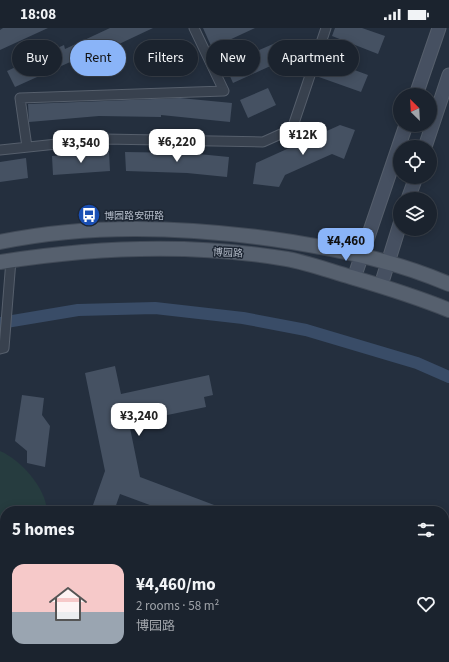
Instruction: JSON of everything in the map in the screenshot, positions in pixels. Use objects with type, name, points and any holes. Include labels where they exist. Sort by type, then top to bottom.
[{"type":"main road","points":[[418,88],[439,28]]},
{"type":"main road","points":[[427,140],[449,75]]},
{"type":"main road","points":[[354,278],[404,132]]},
{"type":"main road","name":"博园路","points":[[0,242],[74,231],[178,230],[250,236],[362,254],[428,275],[449,284]]},
{"type":"main road","points":[[380,285],[396,236]]},
{"type":"main road","name":"博园路","points":[[5,261],[70,252],[124,249],[240,252],[289,259],[380,285],[449,310]]},
{"type":"street","points":[[27,147],[20,98],[224,91],[194,28]]},
{"type":"street","points":[[0,150],[104,139],[262,142],[292,129],[326,28]]},
{"type":"street","points":[[0,349],[4,348],[8,297],[5,261]]},
{"type":"green space","points":[[0,451],[16,461],[31,476],[42,493],[46,506],[0,506]]},
{"type":"building","points":[[3,28],[48,28],[22,40],[12,40],[12,44],[0,50],[0,30]]},
{"type":"building","points":[[110,28],[153,28],[126,41],[84,40]]},
{"type":"building","points":[[203,28],[255,28],[229,40],[208,40]]},
{"type":"building","points":[[335,28],[362,28],[385,36],[378,54],[359,47],[359,40],[342,40],[332,36]]},
{"type":"building","points":[[64,45],[65,49],[70,47],[70,62],[62,66],[62,46]]},
{"type":"building","points":[[268,46],[268,67],[260,71],[260,50]]},
{"type":"building","points":[[12,69],[12,76],[39,76],[15,87],[7,71]]},
{"type":"building","points":[[359,72],[368,75],[361,92],[316,76],[359,76]]},
{"type":"building","points":[[230,76],[248,76],[233,83]]},
{"type":"building","points":[[268,88],[276,105],[248,118],[240,100]]},
{"type":"building","points":[[180,98],[232,103],[230,122],[161,115],[161,117],[99,116],[29,122],[28,104]]},
{"type":"building","points":[[340,125],[355,130],[344,159],[332,154],[285,175],[279,187],[253,184],[256,163]]},
{"type":"building","points":[[109,152],[110,171],[53,175],[52,156]]},
{"type":"building","points":[[125,152],[188,153],[229,157],[227,177],[187,173],[126,171]]},
{"type":"building","points":[[26,158],[28,178],[0,182],[0,162]]},
{"type":"building","points":[[115,366],[121,394],[209,375],[213,395],[204,397],[206,407],[129,423],[140,477],[217,506],[152,506],[120,494],[116,506],[93,505],[105,471],[85,373]]},
{"type":"building","points":[[22,395],[44,398],[42,415],[50,426],[45,467],[27,463],[27,451],[15,441]]},
{"type":"waterway","points":[[0,323],[78,310],[155,308],[243,318],[306,330],[417,363],[449,377]]},
{"type":"place","name":"博园路安研路","points":[[89,215]]}]
